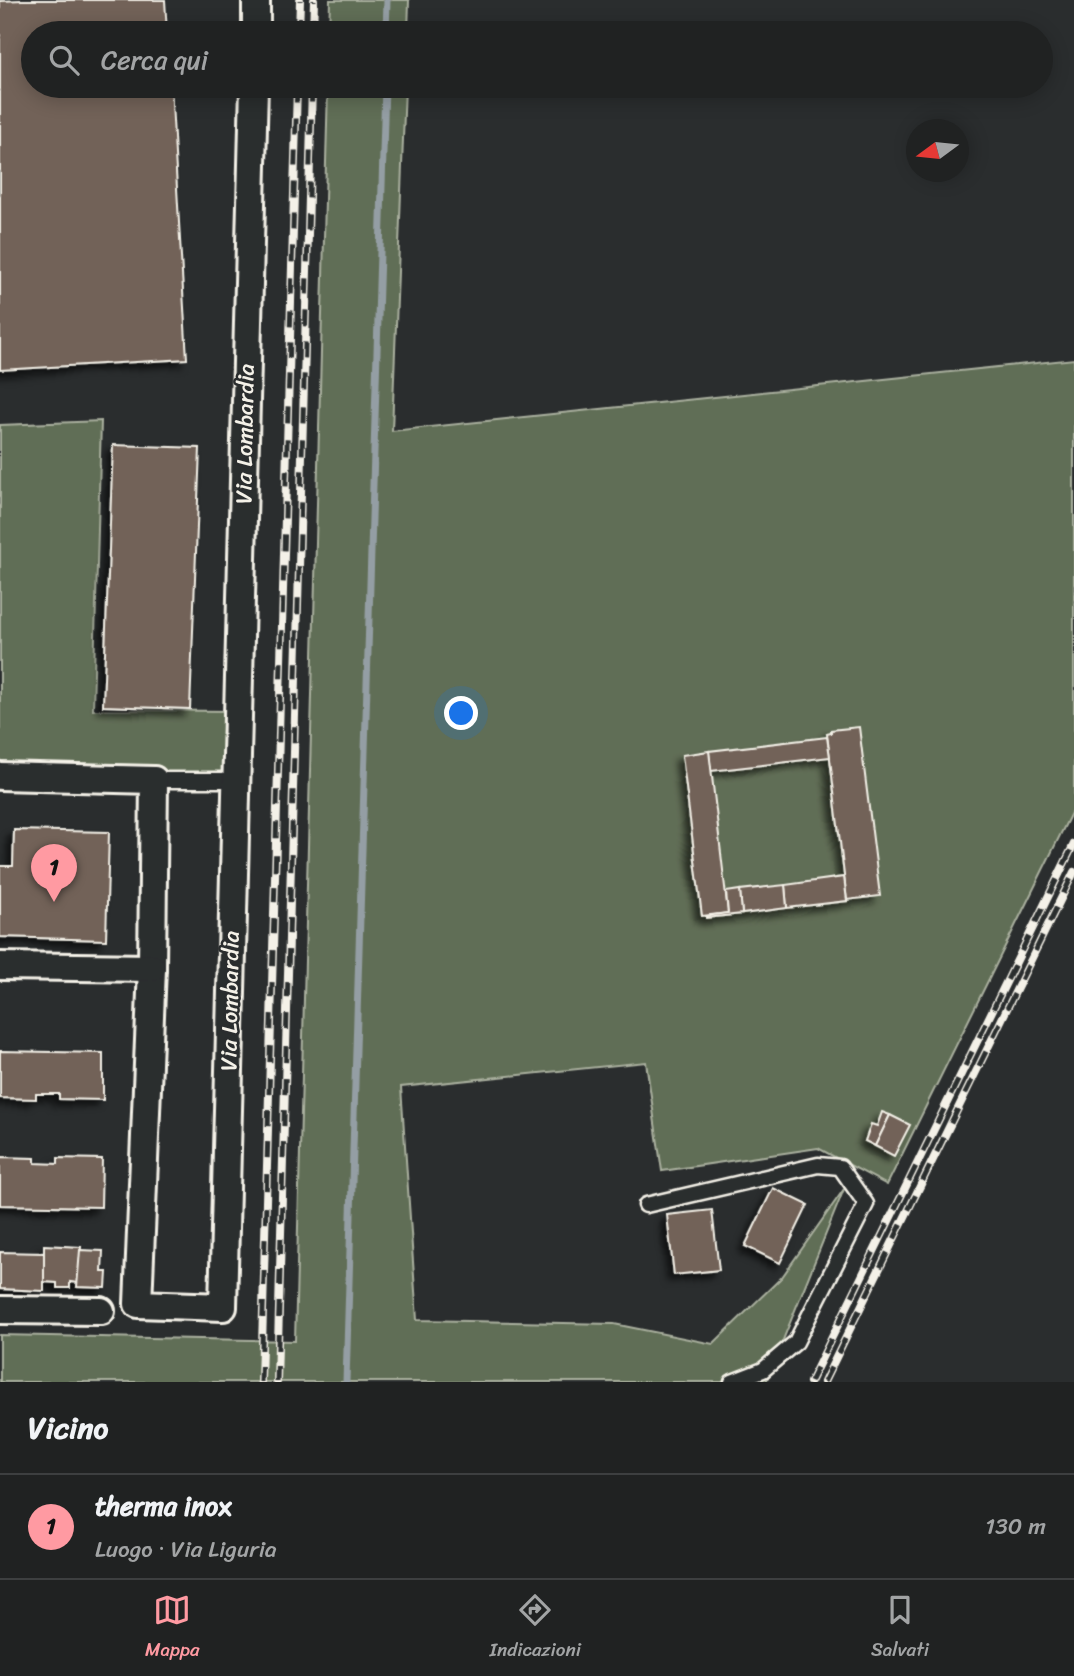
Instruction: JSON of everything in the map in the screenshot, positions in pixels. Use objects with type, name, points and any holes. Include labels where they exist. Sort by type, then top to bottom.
[{"type":"street","points":[[256,0],[256,21]]},
{"type":"street","name":"Via Lombardia","points":[[154,780],[152,968],[138,1304],[223,1307],[254,98]]},
{"type":"street","points":[[0,776],[154,780]]},
{"type":"street","points":[[0,966],[152,968]]},
{"type":"street","points":[[0,1310],[101,1311]]},
{"type":"lane","points":[[154,780],[236,780]]},
{"type":"lane","points":[[646,1205],[818,1165],[839,1167],[866,1204],[796,1342],[763,1370],[732,1382]]},
{"type":"green space","points":[[330,0],[409,0],[408,21],[329,21]]},
{"type":"green space","points":[[328,98],[405,98],[392,431],[1074,359],[1074,807],[887,1185],[818,1148],[662,1171],[646,1062],[401,1087],[417,1320],[614,1324],[713,1344],[782,1277],[844,1189],[766,1382],[0,1382],[0,1335],[295,1341]]},
{"type":"green space","points":[[101,421],[93,710],[239,711],[236,780],[0,777],[0,425]]},
{"type":"building","points":[[165,0],[166,21],[21,21],[21,98],[172,98],[187,359],[0,370],[0,1]]},
{"type":"building","points":[[113,445],[200,448],[190,709],[103,706]]},
{"type":"building","points":[[859,727],[880,896],[847,900],[827,734],[831,733],[831,730]]},
{"type":"building","points":[[827,737],[830,757],[711,771],[709,751]]},
{"type":"building","points":[[709,751],[728,913],[702,916],[682,755]]},
{"type":"building","points":[[14,830],[109,832],[106,940],[0,937],[0,866],[13,866]]},
{"type":"building","points":[[844,877],[847,901],[787,908],[785,885]]},
{"type":"building","points":[[785,885],[787,908],[742,914],[740,890]]},
{"type":"building","points":[[740,890],[742,914],[706,918],[728,913],[726,892]]},
{"type":"building","points":[[0,1051],[103,1053],[103,1100],[59,1099],[59,1094],[36,1094],[36,1099],[0,1098]]},
{"type":"building","points":[[882,1112],[890,1115],[875,1146],[865,1141],[871,1124],[877,1126]]},
{"type":"building","points":[[890,1115],[910,1125],[894,1156],[875,1146]]},
{"type":"building","points":[[0,1157],[35,1158],[35,1163],[58,1164],[58,1158],[102,1159],[101,1207],[0,1205]]},
{"type":"building","points":[[773,1188],[808,1205],[780,1263],[745,1246]]},
{"type":"building","points":[[712,1210],[719,1270],[674,1275],[667,1215]]},
{"type":"building","points":[[44,1245],[81,1247],[78,1283],[70,1282],[70,1288],[57,1288],[57,1283],[44,1282]]},
{"type":"building","points":[[80,1250],[103,1251],[102,1272],[107,1272],[106,1288],[77,1287]]},
{"type":"building","points":[[0,1252],[44,1253],[44,1291],[0,1289]]},
{"type":"waterway","points":[[386,21],[387,0]]},
{"type":"waterway","points":[[346,1382],[385,98]]},
{"type":"railway","points":[[299,21],[300,0]]},
{"type":"railway","points":[[313,21],[314,0]]},
{"type":"railway","points":[[261,1382],[297,98]]},
{"type":"railway","points":[[277,1382],[312,98]]},
{"type":"railway","points":[[810,1382],[1074,844]]},
{"type":"railway","points":[[824,1382],[1074,872]]},
{"type":"place","name":"therma inox","points":[[54,902]]}]
